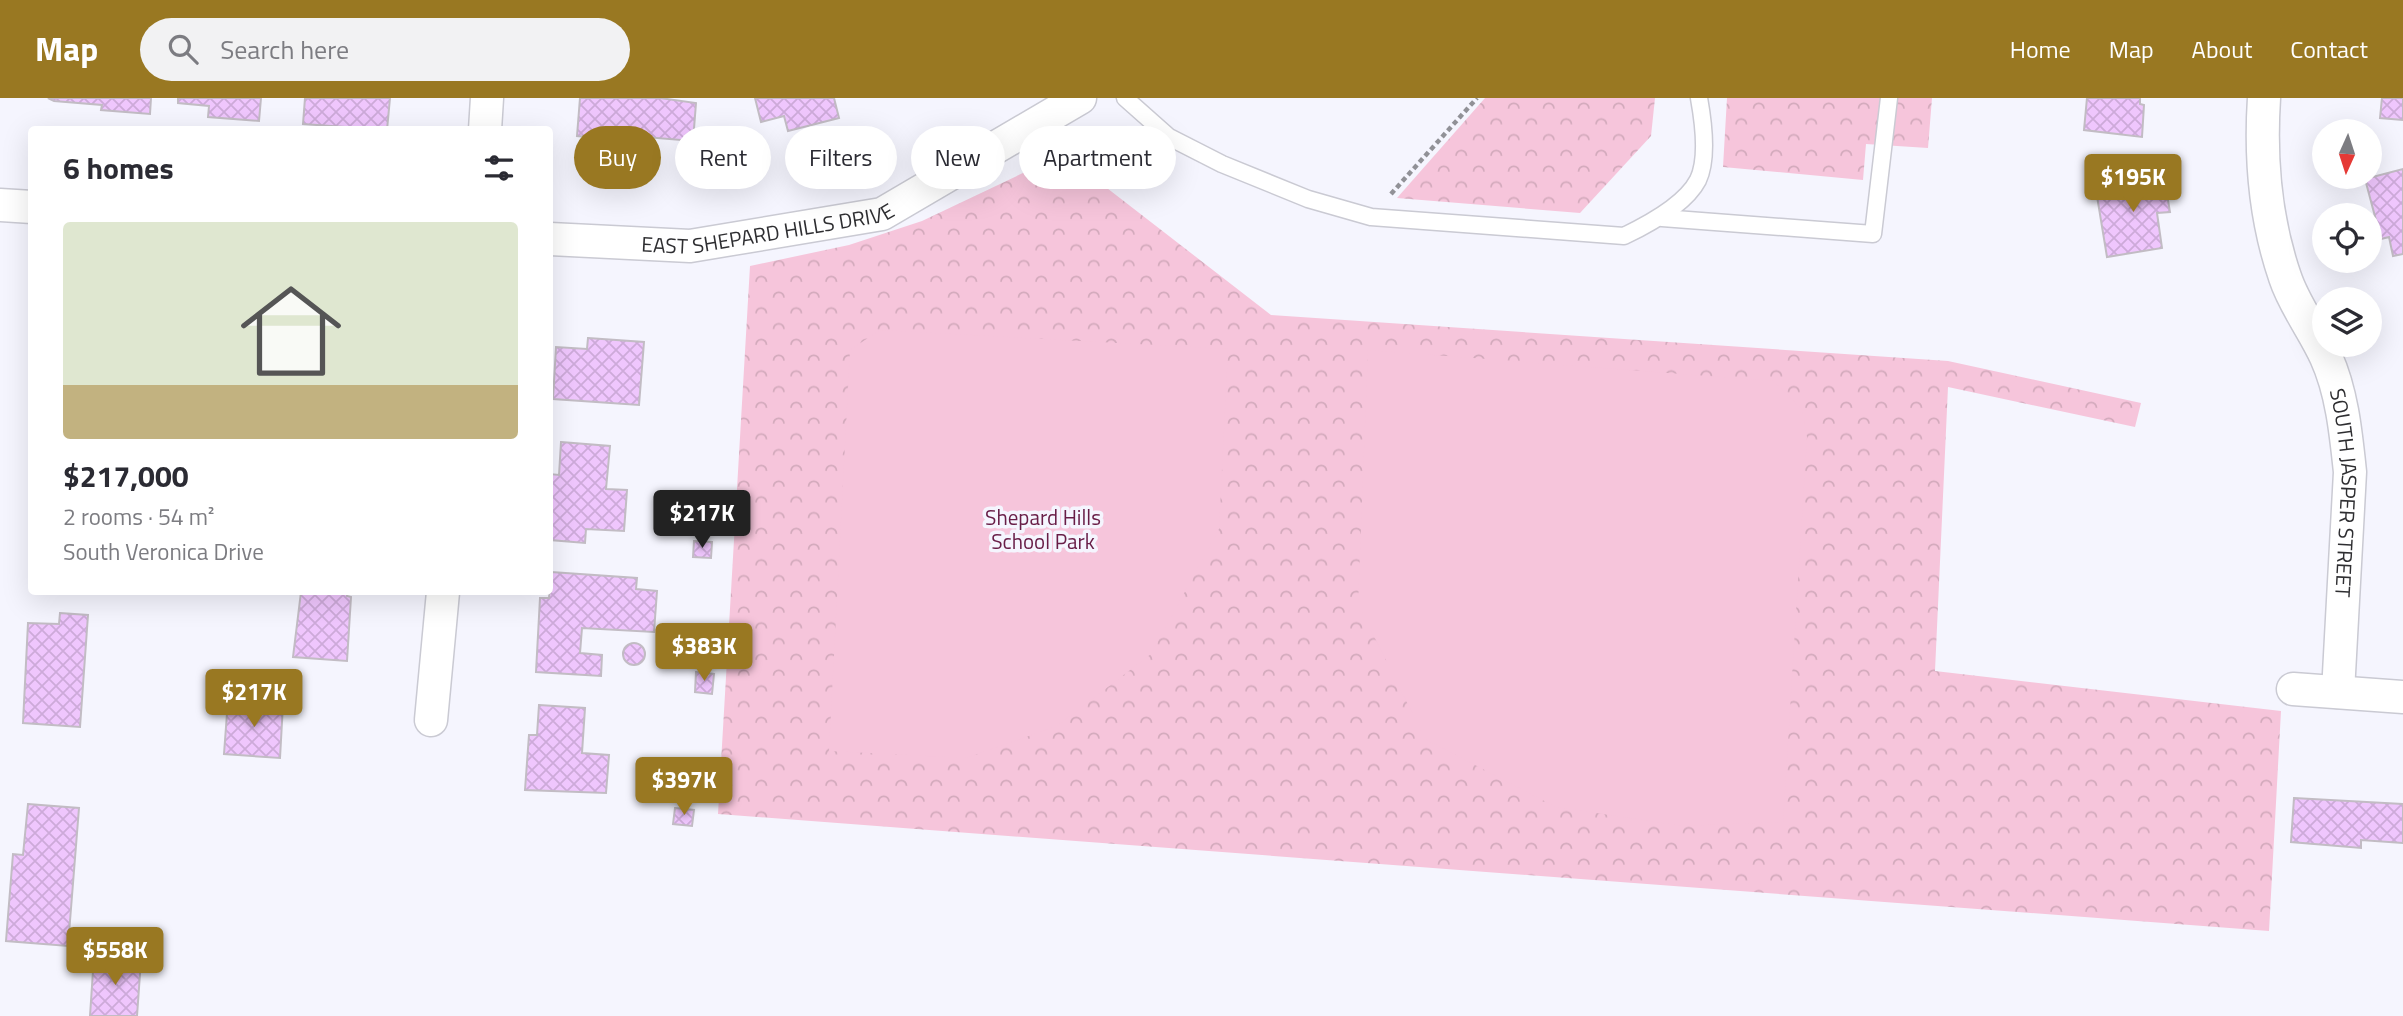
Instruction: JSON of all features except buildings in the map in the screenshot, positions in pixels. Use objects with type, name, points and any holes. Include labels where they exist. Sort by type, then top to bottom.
[{"type":"street","points":[[485,126],[487,98]]},
{"type":"street","name":"EAST SHEPARD HILLS DRIVE","points":[[553,239],[691,246],[883,214],[1080,98]]},
{"type":"street","name":"SOUTH JASPER STREET","points":[[2264,98],[2263,165],[2275,242],[2285,279],[2327,359],[2346,436],[2350,472],[2338,692]]},
{"type":"street","points":[[0,205],[28,207]]},
{"type":"street","points":[[431,720],[443,595]]},
{"type":"street","points":[[2293,689],[2403,697]]},
{"type":"lane","points":[[1125,98],[1169,136],[1222,164],[1308,199],[1371,217],[1624,236],[1662,218],[1698,180],[1706,131],[1699,98]]},
{"type":"lane","points":[[1662,218],[1873,234],[1889,98]]},
{"type":"path","points":[[1371,217],[1477,98]]},
{"type":"green space","points":[[1485,98],[1655,98],[1651,136],[1580,213],[1397,198]]},
{"type":"green space","points":[[1727,98],[1932,98],[1928,148],[1866,144],[1863,180],[1723,167]]},
{"type":"green space","name":"Shepard Hills School Park","points":[[1019,175],[1019,189],[1108,189],[1271,315],[1948,361],[2141,403],[2135,427],[1948,387],[1935,671],[2281,711],[2269,931],[718,814],[750,266],[849,245],[922,221],[989,189],[1005,189],[1005,182]]},
{"type":"green space","points":[[880,330],[1228,349],[1219,529],[1151,654],[1057,726],[966,758],[829,751],[850,350]]},
{"type":"green space","points":[[1368,350],[1773,381],[1802,409],[1807,437],[1783,822],[1683,826],[1556,807],[1425,739],[1358,604]]}]
